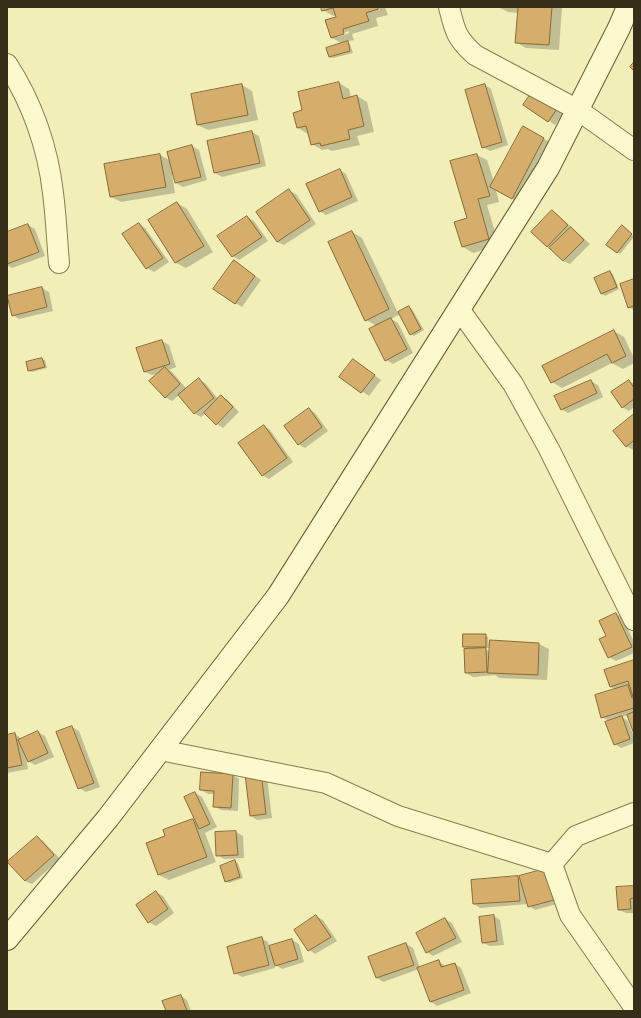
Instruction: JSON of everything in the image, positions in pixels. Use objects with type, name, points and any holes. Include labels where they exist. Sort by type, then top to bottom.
[{"type":"street","points":[[449,7],[456,32],[463,44],[475,55],[578,110],[634,150]]},
{"type":"street","points":[[7,939],[108,818],[278,596],[548,168],[619,28],[628,7]]},
{"type":"street","points":[[7,64],[31,108],[48,163],[53,193],[59,263]]},
{"type":"street","points":[[459,309],[517,390],[549,449],[634,620]]},
{"type":"street","points":[[160,750],[326,783],[398,816],[552,864]]},
{"type":"street","points":[[552,864],[576,836],[634,813]]},
{"type":"street","points":[[552,864],[570,915],[634,1007]]},
{"type":"building","points":[[321,7],[377,7],[378,9],[366,13],[369,21],[343,29],[344,34],[331,38],[325,20],[336,17],[333,8],[322,11]]},
{"type":"building","points":[[497,7],[552,7],[549,45],[515,43],[518,8]]},
{"type":"building","points":[[348,41],[350,51],[329,57],[326,48]]},
{"type":"building","points":[[634,62],[634,71],[630,67]]},
{"type":"building","points":[[339,82],[343,99],[357,95],[364,126],[348,130],[350,139],[321,146],[320,143],[311,145],[306,126],[297,128],[293,113],[302,110],[298,92]]},
{"type":"building","points":[[242,84],[248,115],[197,125],[191,94]]},
{"type":"building","points":[[485,84],[502,142],[482,148],[465,90]]},
{"type":"building","points":[[532,92],[557,109],[548,122],[523,105]]},
{"type":"building","points":[[523,126],[544,138],[512,199],[490,187]]},
{"type":"building","points":[[252,131],[260,163],[214,173],[207,141]]},
{"type":"building","points":[[192,145],[201,177],[175,183],[167,152]]},
{"type":"building","points":[[160,154],[166,187],[110,197],[104,164]]},
{"type":"building","points":[[477,154],[490,196],[478,199],[489,239],[462,247],[454,222],[467,218],[450,161]]},
{"type":"building","points":[[340,169],[352,197],[319,212],[306,184]]},
{"type":"building","points":[[289,189],[310,220],[277,242],[256,212]]},
{"type":"building","points":[[177,202],[204,246],[175,263],[148,220]]},
{"type":"building","points":[[552,210],[568,225],[547,247],[531,232]]},
{"type":"building","points":[[247,216],[262,237],[232,257],[217,236]]},
{"type":"building","points":[[139,223],[163,258],[146,269],[122,234]]},
{"type":"building","points":[[28,224],[39,252],[7,264],[7,232]]},
{"type":"building","points":[[622,225],[632,234],[617,253],[606,245]]},
{"type":"building","points":[[571,227],[584,240],[563,261],[549,248]]},
{"type":"building","points":[[352,231],[389,309],[365,321],[328,242]]},
{"type":"building","points":[[234,260],[255,276],[235,304],[213,289]]},
{"type":"building","points":[[610,271],[617,287],[601,294],[594,278]]},
{"type":"building","points":[[634,279],[634,306],[628,308],[620,284]]},
{"type":"building","points":[[42,287],[47,307],[12,316],[7,296]]},
{"type":"building","points":[[409,306],[421,329],[410,335],[398,312]]},
{"type":"building","points":[[391,318],[407,349],[385,361],[369,329]]},
{"type":"building","points":[[614,330],[626,356],[612,363],[607,354],[551,383],[542,366]]},
{"type":"building","points":[[162,340],[170,364],[144,372],[136,348]]},
{"type":"building","points":[[42,358],[45,367],[28,371],[26,362]]},
{"type":"building","points":[[353,359],[375,375],[361,393],[339,377]]},
{"type":"building","points":[[165,367],[180,384],[165,398],[149,381]]},
{"type":"building","points":[[199,378],[214,398],[194,414],[178,395]]},
{"type":"building","points":[[591,380],[597,393],[561,410],[554,396]]},
{"type":"building","points":[[629,380],[634,388],[634,399],[622,408],[611,392]]},
{"type":"building","points":[[221,395],[233,407],[216,425],[204,413]]},
{"type":"building","points":[[309,408],[322,427],[298,445],[284,426]]},
{"type":"building","points":[[634,414],[634,440],[626,447],[613,431]]},
{"type":"building","points":[[264,425],[287,458],[262,476],[238,443]]},
{"type":"building","points":[[616,613],[632,647],[608,658],[599,639],[606,636],[599,621]]},
{"type":"building","points":[[463,634],[486,634],[486,647],[463,647]]},
{"type":"building","points":[[490,640],[539,643],[538,675],[488,673]]},
{"type":"building","points":[[486,648],[487,672],[465,673],[464,649]]},
{"type":"building","points":[[634,660],[633,697],[628,681],[610,687],[604,670]]},
{"type":"building","points":[[628,685],[632,698],[634,697],[634,708],[601,718],[595,695]]},
{"type":"building","points":[[634,712],[634,734],[627,715]]},
{"type":"building","points":[[622,716],[630,739],[614,745],[605,722]]},
{"type":"building","points":[[72,726],[94,783],[78,789],[56,732]]},
{"type":"building","points":[[38,731],[48,753],[28,762],[18,740]]},
{"type":"building","points":[[15,733],[22,765],[7,768],[7,735]]},
{"type":"building","points":[[201,772],[233,774],[231,808],[213,807],[214,791],[200,790]]},
{"type":"building","points":[[261,772],[266,814],[250,816],[245,774]]},
{"type":"building","points":[[195,792],[210,824],[199,829],[184,797]]},
{"type":"building","points":[[193,819],[207,857],[158,875],[146,843],[165,836],[163,830]]},
{"type":"building","points":[[236,831],[238,855],[216,856],[215,832]]},
{"type":"building","points":[[37,836],[54,855],[25,881],[7,862]]},
{"type":"building","points":[[235,860],[240,877],[225,882],[220,866]]},
{"type":"building","points":[[545,869],[554,900],[528,907],[519,876]]},
{"type":"building","points":[[518,876],[520,901],[473,904],[471,880]]},
{"type":"building","points":[[634,886],[634,898],[630,899],[631,909],[618,910],[616,887]]},
{"type":"building","points":[[156,891],[168,909],[148,923],[136,905]]},
{"type":"building","points":[[316,915],[331,937],[308,951],[294,930]]},
{"type":"building","points":[[494,915],[497,941],[482,943],[479,917]]},
{"type":"building","points":[[445,918],[456,938],[426,953],[416,933]]},
{"type":"building","points":[[262,937],[269,965],[234,974],[227,947]]},
{"type":"building","points":[[292,939],[298,959],[275,966],[269,946]]},
{"type":"building","points":[[406,943],[414,965],[376,978],[368,957]]},
{"type":"building","points":[[439,960],[441,967],[455,963],[464,990],[430,1002],[417,968]]},
{"type":"building","points":[[181,995],[187,1011],[166,1011],[162,1001]]}]
